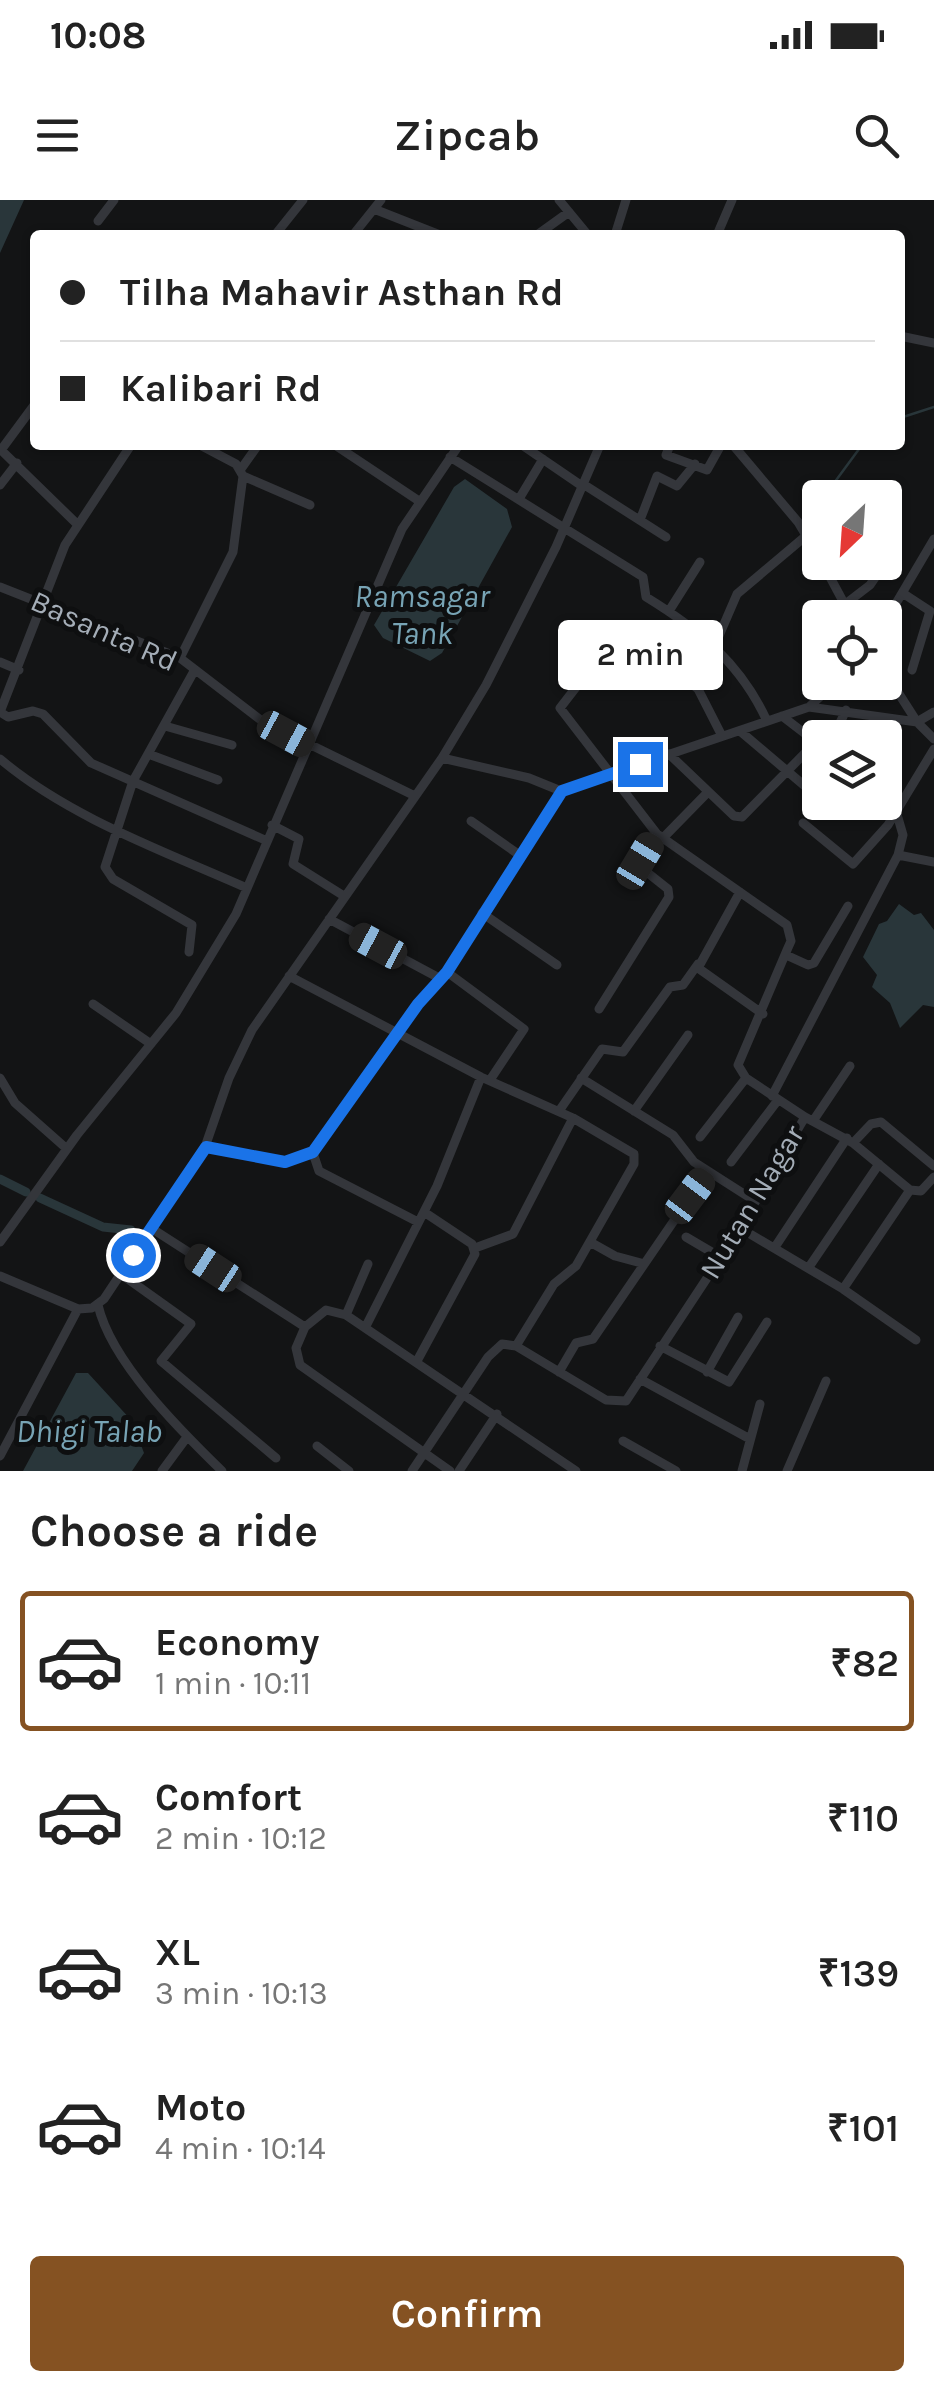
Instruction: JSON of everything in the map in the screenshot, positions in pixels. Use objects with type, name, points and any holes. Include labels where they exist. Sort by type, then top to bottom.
[{"type":"street","points":[[98,222],[114,200]]},
{"type":"street","points":[[279,230],[303,200]]},
{"type":"street","points":[[560,200],[584,230]]},
{"type":"street","points":[[617,230],[626,200]]},
{"type":"street","points":[[718,230],[732,200]]},
{"type":"street","points":[[357,230],[377,204],[430,230]]},
{"type":"street","points":[[544,230],[569,212]]},
{"type":"street","points":[[905,337],[934,343]]},
{"type":"street","points":[[30,411],[1,450],[76,524]]},
{"type":"street","points":[[128,450],[76,524],[40,600],[19,670],[0,712],[8,717],[33,711],[42,714],[86,760],[265,840]]},
{"type":"street","points":[[208,450],[242,473],[310,505]]},
{"type":"street","points":[[180,658],[232,552],[242,473],[255,450]]},
{"type":"street","points":[[342,450],[420,502]]},
{"type":"street","points":[[0,1242],[67,1149],[188,996],[247,888],[402,529],[455,450]]},
{"type":"street","points":[[529,450],[666,537]]},
{"type":"street","points":[[0,1276],[78,1310],[98,1305],[121,1274],[206,1147],[239,1054],[442,758],[497,666],[598,450]]},
{"type":"street","points":[[668,450],[666,454],[707,470],[718,450]]},
{"type":"street","points":[[737,450],[802,529]]},
{"type":"street","points":[[450,457],[644,577],[644,594],[715,646],[748,682],[768,721]]},
{"type":"street","points":[[519,500],[543,460]]},
{"type":"street","points":[[0,485],[17,463]]},
{"type":"street","points":[[645,470],[682,488],[684,473],[690,476],[695,464]]},
{"type":"street","points":[[640,520],[658,476]]},
{"type":"street","points":[[715,646],[737,594],[802,539]]},
{"type":"street","points":[[900,600],[934,539]]},
{"type":"street","points":[[668,610],[700,562]]},
{"type":"street","points":[[921,562],[932,568]]},
{"type":"street","points":[[849,600],[873,580]]},
{"type":"street","name":"Basanta Rd","points":[[0,587],[180,658],[193,673],[239,708],[415,796]]},
{"type":"street","points":[[904,594],[930,611],[912,670]]},
{"type":"street","points":[[700,1137],[746,1078],[738,1064],[786,955],[790,940],[786,925],[660,836],[560,708],[622,628],[698,689],[722,736]]},
{"type":"street","points":[[0,662],[19,670]]},
{"type":"street","points":[[189,952],[192,925],[106,872],[133,781],[193,673]]},
{"type":"street","points":[[902,699],[934,739]]},
{"type":"street","points":[[809,707],[817,700]]},
{"type":"street","points":[[206,1147],[285,1162],[313,1152],[444,976],[562,791],[809,707],[917,722],[934,712]]},
{"type":"street","points":[[841,720],[846,710]]},
{"type":"street","points":[[782,716],[802,732]]},
{"type":"street","points":[[165,726],[232,746]]},
{"type":"street","points":[[740,731],[802,782]]},
{"type":"street","points":[[902,799],[934,748]]},
{"type":"street","points":[[151,754],[218,780]]},
{"type":"street","points":[[669,754],[734,816],[742,818],[802,759]]},
{"type":"street","points":[[442,758],[530,778],[562,791]]},
{"type":"street","points":[[0,759],[32,783],[118,830],[247,888]]},
{"type":"street","points":[[599,1009],[669,897],[668,889],[639,866],[660,836],[708,792]]},
{"type":"street","points":[[803,823],[854,864],[887,820]]},
{"type":"street","points":[[731,1162],[775,1098],[898,855],[903,835],[900,820]]},
{"type":"street","points":[[471,822],[521,856]]},
{"type":"street","points":[[272,826],[299,838],[292,864],[344,896]]},
{"type":"street","points":[[898,855],[934,862]]},
{"type":"street","points":[[559,1111],[602,1049],[623,1052],[670,987],[683,985],[740,892]]},
{"type":"street","points":[[786,955],[808,965],[814,963],[848,906]]},
{"type":"street","points":[[482,913],[557,964]]},
{"type":"street","points":[[329,919],[444,976],[524,1029],[485,1078],[365,1328]]},
{"type":"street","points":[[698,964],[702,972],[763,1014]]},
{"type":"street","points":[[289,976],[485,1078],[573,1118],[636,1158],[590,1242],[570,1272],[554,1284],[516,1346]]},
{"type":"street","points":[[93,1004],[151,1044]]},
{"type":"street","points":[[634,1111],[688,1034]]},
{"type":"street","points":[[850,1066],[809,1119],[850,1140],[910,1190],[922,1191],[934,1177]]},
{"type":"street","points":[[0,1078],[15,1103],[67,1149]]},
{"type":"street","points":[[582,1078],[672,1135],[686,1154],[755,1201]]},
{"type":"street","name":"Nutan Nagar","points":[[640,1379],[809,1119],[746,1078]]},
{"type":"street","points":[[417,1362],[475,1248],[512,1234],[573,1118]]},
{"type":"street","points":[[775,1247],[850,1140],[871,1124],[882,1122],[934,1166]]},
{"type":"street","points":[[313,1152],[319,1171],[418,1222]]},
{"type":"street","points":[[809,1268],[879,1164]]},
{"type":"street","points":[[559,1372],[576,1342],[593,1339],[641,1263],[708,1171]]},
{"type":"street","points":[[843,1290],[910,1190]]},
{"type":"street","points":[[424,1212],[475,1248]]},
{"type":"street","points":[[151,1228],[306,1328]]},
{"type":"street","points":[[740,1228],[809,1268],[916,1340]]},
{"type":"street","points":[[686,1237],[720,1257]]},
{"type":"street","points":[[590,1242],[615,1256],[641,1263]]},
{"type":"street","points":[[346,1316],[368,1264]]},
{"type":"street","points":[[121,1274],[191,1324],[161,1361],[276,1458]]},
{"type":"street","points":[[98,1305],[110,1336],[187,1437],[222,1471]]},
{"type":"street","points":[[0,1456],[78,1310]]},
{"type":"street","points":[[450,1471],[300,1365],[296,1348],[306,1328],[326,1310],[346,1316],[466,1392],[576,1471]]},
{"type":"street","points":[[707,1372],[738,1317]]},
{"type":"street","points":[[660,1346],[729,1382],[768,1322]]},
{"type":"street","points":[[412,1471],[494,1349],[502,1344],[516,1346],[614,1404],[626,1401],[640,1379],[750,1438]]},
{"type":"street","points":[[786,1471],[826,1381]]},
{"type":"street","points":[[742,1471],[760,1404]]},
{"type":"street","points":[[459,1471],[497,1414]]},
{"type":"street","points":[[162,1471],[187,1437]]},
{"type":"street","points":[[623,1441],[676,1471]]},
{"type":"street","points":[[316,1446],[350,1471]]},
{"type":"water","points":[[0,200],[24,200],[0,253]]},
{"type":"water","name":"Ramsagar Tank","points":[[465,479],[507,509],[512,527],[442,653],[430,661],[383,638],[374,625],[454,487]]},
{"type":"water","points":[[899,904],[914,915],[921,913],[934,930],[934,1007],[923,1005],[900,1028],[890,1003],[872,987],[877,975],[863,957],[879,924],[887,921]]},
{"type":"water","name":"Dhigi Talab","points":[[76,1373],[88,1373],[132,1421],[144,1453],[132,1471],[23,1471]]},
{"type":"waterway","points":[[905,416],[934,407]]},
{"type":"waterway","points":[[836,480],[858,450]]},
{"type":"waterway","points":[[0,1179],[26,1192]]},
{"type":"waterway","points":[[40,1198],[103,1227],[131,1230]]},
{"type":"route","points":[[133,1255],[206,1147],[285,1162],[313,1152],[418,1004],[447,972],[562,791],[640,764]]}]
